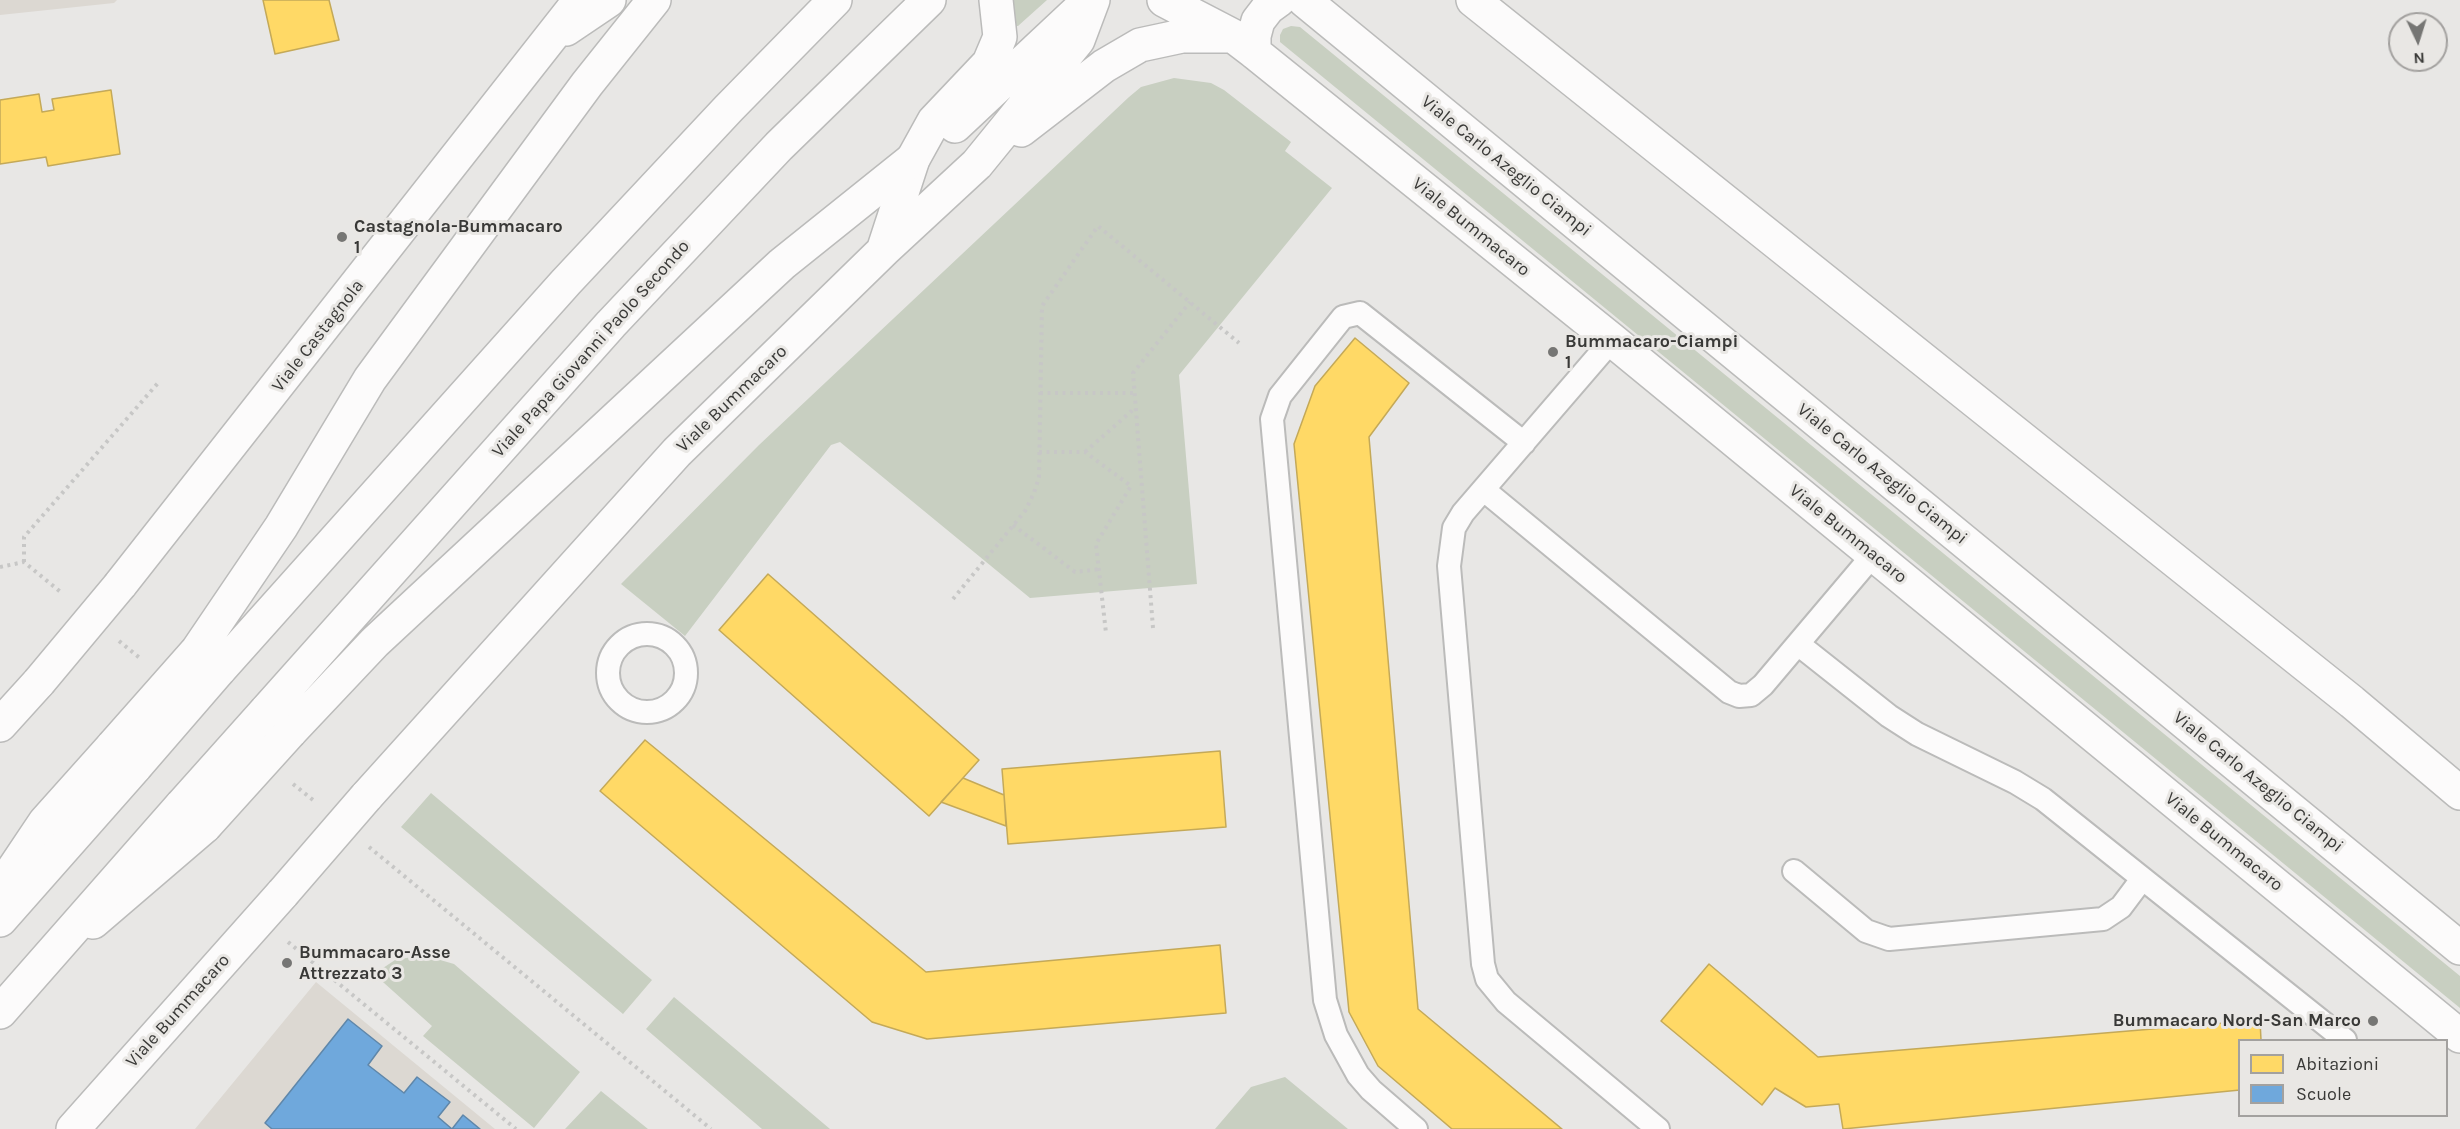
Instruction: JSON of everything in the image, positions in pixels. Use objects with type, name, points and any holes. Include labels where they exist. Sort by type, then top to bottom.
[{"type":"main road","name":"Viale Castagnola","points":[[0,725],[120,585],[551,39],[579,0]]},
{"type":"main road","points":[[551,39],[609,0]]},
{"type":"main road","points":[[588,84],[624,0]]},
{"type":"main road","points":[[208,661],[281,527],[370,379],[588,84],[654,0]]},
{"type":"main road","points":[[0,920],[125,756],[208,661],[729,108],[835,0]]},
{"type":"main road","name":"Viale Papa Giovanni Paolo Secondo","points":[[278,721],[611,324],[779,146],[929,0]]},
{"type":"main road","points":[[884,250],[913,159],[934,121],[989,63],[1000,37],[996,0]]},
{"type":"main road","points":[[0,1012],[39,968],[194,816],[278,721],[375,642],[773,272],[980,105],[1090,0]]},
{"type":"main road","name":"Viale Bummacaro","points":[[73,1129],[366,797],[677,452],[884,250],[977,164],[1078,40],[1090,0]]},
{"type":"main road","name":"Viale Bummacaro","points":[[1164,0],[1244,44],[1612,340],[2460,1035]]},
{"type":"main road","points":[[977,164],[1104,66],[1140,45],[1182,36],[1244,44],[1254,36],[1258,21],[1268,8],[1279,0]]},
{"type":"main road","name":"Viale Carlo Azeglio Ciampi","points":[[1304,0],[2460,948]]},
{"type":"main road","points":[[1473,0],[2352,702],[2460,793]]},
{"type":"main road","points":[[0,889],[45,822],[125,756]]},
{"type":"lane","points":[[1416,1129],[1378,1097],[1358,1075],[1336,1035],[1325,1000],[1272,419],[1280,396],[1343,317],[1360,313],[1524,443]]},
{"type":"lane","points":[[1612,340],[1454,528],[1449,566],[1482,964],[1494,991],[1658,1129]]},
{"type":"lane","points":[[1484,490],[1730,692],[1739,696],[1751,695],[1764,686],[1873,555]]},
{"type":"lane","points":[[1798,644],[1881,711],[1917,734],[2015,782],[2043,799],[2342,1039]]},
{"type":"lane","points":[[1794,871],[1866,931],[1889,939],[2103,920],[2121,907],[2142,879]]},
{"type":"path","points":[[953,599],[1025,511],[1034,493],[1039,477],[1041,306],[1098,226],[1239,343]]},
{"type":"path","points":[[1153,628],[1133,373],[1190,302]]},
{"type":"path","points":[[24,562],[24,537],[158,383]]},
{"type":"path","points":[[1040,393],[1134,393]]},
{"type":"path","points":[[1085,453],[1135,408]]},
{"type":"path","points":[[1039,452],[1085,453],[1131,486],[1141,485]]},
{"type":"path","points":[[1106,633],[1096,544],[1131,486]]},
{"type":"path","points":[[1013,525],[1075,572],[1100,569]]},
{"type":"path","points":[[260,918],[516,1129]]},
{"type":"shaded area","points":[[0,0],[117,0],[114,3],[0,15]]},
{"type":"shaded area","points":[[1009,0],[1047,0],[1018,26],[1014,26]]},
{"type":"shaded area","points":[[1291,26],[1300,27],[2460,976],[2460,1008],[1280,42],[1283,29]]},
{"type":"shaded area","points":[[1174,78],[1211,83],[1224,90],[1291,142],[1285,151],[1332,188],[1179,375],[1197,584],[1030,598],[840,442],[831,445],[685,636],[621,584],[759,445],[1129,97],[1141,87]]},
{"type":"shaded area","points":[[431,793],[652,980],[623,1014],[401,827]]},
{"type":"shaded area","points":[[423,955],[454,964],[580,1072],[534,1128],[423,1036],[432,1026],[374,974],[395,960]]},
{"type":"shaded area","points":[[316,982],[495,1129],[195,1129]]},
{"type":"shaded area","points":[[674,997],[830,1129],[762,1129],[646,1029]]},
{"type":"shaded area","points":[[1285,1077],[1348,1129],[1215,1129],[1251,1087]]},
{"type":"shaded area","points":[[601,1091],[648,1129],[565,1129]]},
{"type":"building: Abitazioni","points":[[263,0],[329,0],[339,40],[275,54]]},
{"type":"building: Abitazioni","points":[[111,90],[120,154],[48,166],[46,157],[0,164],[0,100],[39,94],[42,112],[54,110],[52,99]]},
{"type":"building: Abitazioni","points":[[1355,338],[1409,383],[1369,437],[1418,1009],[1562,1129],[1452,1129],[1378,1066],[1349,1012],[1294,444],[1315,386]]},
{"type":"building: Abitazioni","points":[[768,574],[979,760],[929,816],[719,630]]},
{"type":"building: Abitazioni","points":[[645,740],[926,972],[1220,945],[1226,1013],[927,1039],[872,1022],[600,791]]},
{"type":"building: Abitazioni","points":[[1220,751],[1226,827],[1008,844],[1002,769]]},
{"type":"building: Abitazioni","points":[[963,778],[1004,795],[1006,826],[941,802]]},
{"type":"building: Abitazioni","points":[[1709,964],[1818,1057],[2260,1020],[2261,1039],[2238,1039],[2238,1090],[1843,1129],[1839,1104],[1806,1107],[1775,1088],[1762,1105],[1661,1021]]},
{"type":"building: Scuole","points":[[348,1019],[382,1046],[368,1065],[404,1093],[417,1077],[450,1102],[438,1117],[452,1129],[272,1129],[265,1123]]},
{"type":"building: Scuole","points":[[463,1115],[480,1129],[452,1129]]},
{"type":"place","name":"Castagnola-Bummacaro 1","points":[[342,237]]},
{"type":"place","name":"Bummacaro-Ciampi 1","points":[[1553,352]]},
{"type":"place","name":"Bummacaro-Asse Attrezzato 3","points":[[287,963]]},
{"type":"place","name":"Bummacaro Nord-San Marco","points":[[2373,1021]]}]
